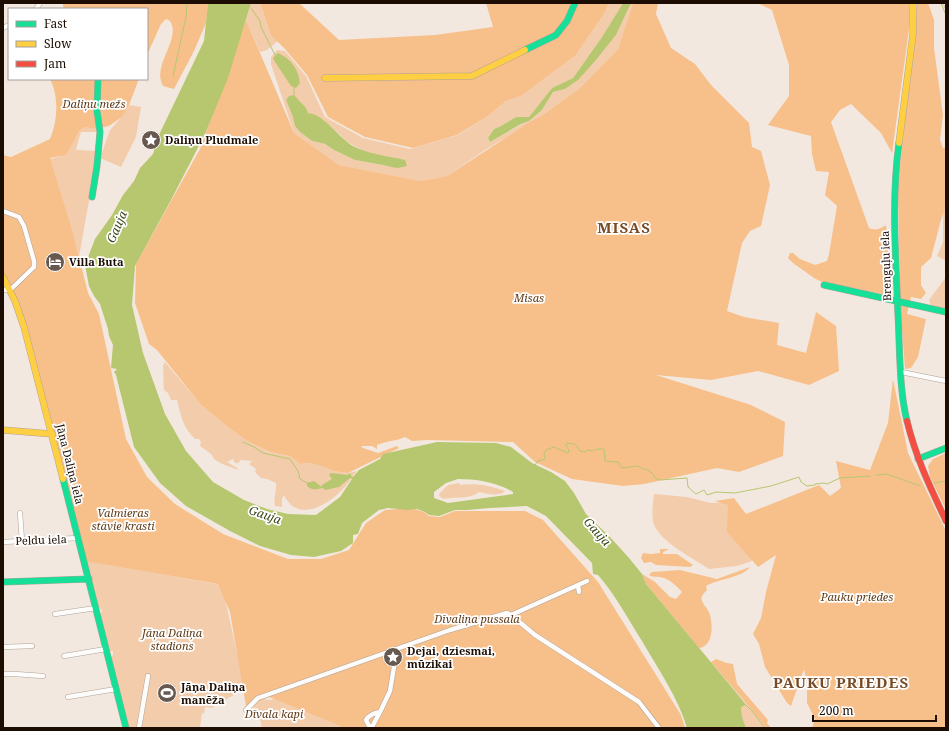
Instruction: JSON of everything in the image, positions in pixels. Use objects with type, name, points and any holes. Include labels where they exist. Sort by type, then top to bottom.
[{"type":"street","points":[[325,78],[472,76],[556,35],[567,21],[575,3]]},
{"type":"street","name":"Brenguļu iela","points":[[914,3],[913,34],[895,171],[894,214],[901,372],[906,416],[918,459],[927,482],[946,521]]},
{"type":"street","points":[[92,197],[100,132],[97,111],[98,80]]},
{"type":"street","points":[[3,211],[19,217],[24,226],[34,261],[34,267],[6,290]]},
{"type":"street","name":"Jāņa Daliņa iela","points":[[3,277],[6,290],[16,301],[24,327],[126,728]]},
{"type":"street","points":[[824,285],[946,312]]},
{"type":"street","points":[[901,372],[946,381]]},
{"type":"street","points":[[3,430],[52,434]]},
{"type":"street","points":[[918,459],[946,448]]},
{"type":"street","points":[[20,513],[22,540]]},
{"type":"street","name":"Peldu iela","points":[[3,542],[78,538]]},
{"type":"street","points":[[3,582],[89,579]]},
{"type":"street","points":[[511,615],[587,580]]},
{"type":"street","points":[[578,585],[579,592]]},
{"type":"street","points":[[55,614],[96,608]]},
{"type":"street","points":[[246,710],[258,698],[462,626],[507,613],[534,635],[639,702],[659,728]]},
{"type":"street","points":[[3,647],[32,646]]},
{"type":"street","points":[[380,712],[390,691],[397,649]]},
{"type":"street","points":[[64,656],[106,650]]},
{"type":"street","points":[[390,651],[395,664]]},
{"type":"street","points":[[3,674],[43,676]]},
{"type":"street","points":[[139,728],[148,676]]},
{"type":"street","points":[[68,697],[116,689]]},
{"type":"green space","points":[[63,3],[208,3],[206,23],[194,51],[174,89],[163,86],[160,78],[163,61],[172,36],[173,28],[170,21],[166,19],[161,24],[148,53],[148,8],[63,7]]},
{"type":"green space","points":[[251,3],[260,3],[271,34],[278,41],[267,50],[260,52],[246,20]]},
{"type":"green space","points":[[260,3],[299,3],[339,40],[435,35],[493,27],[486,3],[609,3],[604,14],[575,56],[521,96],[506,101],[488,116],[457,135],[413,148],[365,137],[328,117],[307,75],[271,35]]},
{"type":"green space","points":[[609,3],[623,3],[602,37],[573,78],[552,88],[529,117],[516,117],[494,129],[488,138],[490,142],[529,121],[542,110],[553,92],[565,89],[596,60],[616,35],[631,3],[633,3],[618,49],[581,87],[543,115],[485,150],[447,176],[420,181],[339,165],[294,133],[271,64],[271,57],[277,50],[285,51],[306,76],[325,117],[363,138],[410,149],[458,135],[488,116],[506,101],[521,96],[575,56],[604,14]],"holes":[[[286,100],[299,100],[308,113],[323,120],[346,141],[391,167],[355,160],[325,144],[312,141],[300,132],[296,126]]]},
{"type":"green space","name":"Misas","points":[[633,3],[658,3],[656,14],[671,48],[695,64],[711,85],[749,123],[752,147],[761,151],[770,185],[761,226],[750,231],[742,243],[727,311],[744,317],[779,323],[777,345],[806,353],[816,312],[836,326],[839,371],[809,385],[758,371],[711,380],[656,375],[751,405],[785,422],[783,456],[739,472],[717,468],[644,484],[623,486],[572,479],[535,462],[513,442],[412,441],[405,437],[377,445],[377,449],[372,446],[361,446],[378,453],[397,446],[399,448],[348,473],[333,471],[310,463],[300,464],[290,456],[270,452],[249,442],[201,405],[157,350],[149,344],[135,303],[136,264],[200,149],[246,20],[294,133],[339,165],[420,181],[447,176],[543,115],[581,87],[618,49]]},
{"type":"green space","points":[[757,3],[909,3],[911,15],[892,153],[881,133],[851,104],[840,110],[831,122],[869,228],[878,229],[886,225],[893,296],[848,287],[828,285],[814,278],[788,258],[790,253],[793,253],[800,259],[815,265],[827,261],[837,206],[825,195],[829,172],[816,171],[812,154],[811,136],[768,125],[789,96],[789,65],[772,10]]},
{"type":"green space","points":[[917,3],[928,3],[934,20],[934,48],[943,115],[940,140],[943,148],[946,147],[946,205],[931,258],[921,267],[921,285],[926,293],[921,299],[911,297],[907,314],[926,319],[918,357],[911,368],[905,369],[900,302],[898,187]]},
{"type":"green space","name":"Dīvaliņa pussala","points":[[50,80],[139,80],[129,105],[122,117],[109,126],[94,129],[86,127],[80,130],[67,154],[50,158],[72,229],[88,293],[99,314],[126,439],[147,477],[175,504],[223,534],[288,559],[321,559],[349,550],[366,523],[385,510],[411,508],[424,512],[429,516],[440,517],[455,511],[525,511],[543,520],[598,582],[681,715],[685,728],[339,728],[340,726],[269,697],[246,706],[230,612],[218,584],[84,561],[24,327],[3,277],[3,155],[11,157],[50,139],[56,116],[56,101]]},
{"type":"green space","points":[[129,105],[141,107],[136,137],[121,167],[100,158],[110,130],[120,119]]},
{"type":"green space","points":[[86,127],[97,129],[97,132],[81,132],[76,149],[97,151],[79,257],[72,229],[50,159],[67,154],[80,130]]},
{"type":"green space","points":[[946,206],[946,261],[937,256],[943,242],[943,208]]},
{"type":"green space","points":[[946,277],[946,310],[931,306],[929,300]]},
{"type":"green space","points":[[165,362],[201,405],[249,442],[269,452],[290,456],[300,464],[310,463],[333,471],[348,473],[357,471],[339,493],[318,507],[302,510],[295,508],[289,503],[284,495],[282,499],[282,507],[275,506],[274,500],[276,483],[261,478],[255,472],[256,469],[249,464],[252,461],[241,460],[238,463],[235,463],[233,459],[227,462],[238,470],[220,463],[200,446],[201,442],[199,439],[195,439],[191,435],[183,421],[177,400],[171,400],[168,393],[164,390],[163,366]]},
{"type":"green space","name":"Pauku priedes","points":[[893,379],[908,453],[946,531],[946,728],[812,728],[815,719],[807,703],[807,683],[804,669],[791,706],[787,703],[765,667],[759,644],[753,634],[761,618],[776,555],[758,567],[727,532],[728,505],[715,501],[734,498],[746,514],[819,485],[830,496],[841,488],[836,461],[870,470],[888,423]]},
{"type":"green space","points":[[946,453],[946,510],[930,477],[928,466],[933,459]]},
{"type":"green space","points":[[459,483],[460,485],[483,485],[505,491],[500,494],[479,492],[467,497],[444,499],[440,497],[439,494],[448,485]]},
{"type":"green space","points":[[654,494],[687,497],[711,503],[730,502],[752,561],[737,566],[709,569],[678,550],[663,538],[654,525],[652,514]]},
{"type":"green space","points":[[660,549],[669,549],[663,552],[663,554],[677,554],[693,565],[690,567],[656,565],[651,562],[644,563],[641,558],[643,553],[660,553]]},
{"type":"green space","name":"Jāņa Daliņa stadions","points":[[86,561],[222,585],[245,689],[214,706],[213,708],[205,707],[204,714],[202,713],[200,728],[129,728],[111,657],[113,655],[113,651],[110,651],[109,649],[100,615],[102,610],[97,606]]},
{"type":"green space","points":[[750,567],[741,574],[706,586],[707,590],[703,595],[702,600],[709,613],[712,630],[707,644],[699,648],[646,584],[642,574],[655,582],[670,597],[676,599],[682,592],[666,579],[649,575],[652,572],[680,570],[717,579]]},
{"type":"green space","points":[[716,659],[733,664],[737,684],[768,720],[767,723],[771,728],[767,728],[711,662]]},
{"type":"green space","name":"Dīvala kapi","points":[[261,699],[274,699],[340,726],[339,728],[262,728],[260,719],[256,719],[253,705]]},
{"type":"green space","points":[[744,702],[767,728],[746,728],[742,717],[741,706],[745,705]]},
{"type":"water","name":"Gauja","points":[[208,3],[251,3],[228,78],[205,134],[135,266],[132,305],[143,353],[165,414],[186,451],[213,482],[244,500],[267,509],[288,514],[316,515],[340,497],[352,479],[350,478],[339,487],[325,490],[323,488],[311,489],[307,486],[307,483],[314,481],[322,487],[322,485],[332,479],[329,475],[331,473],[347,475],[351,473],[351,476],[353,477],[359,470],[380,459],[383,454],[437,442],[496,443],[511,447],[532,463],[565,481],[586,514],[629,558],[642,574],[646,584],[744,702],[746,705],[741,707],[742,717],[746,728],[687,728],[667,683],[616,598],[598,575],[593,574],[592,563],[546,516],[527,506],[455,510],[439,516],[429,515],[417,509],[407,510],[388,508],[379,510],[362,523],[358,534],[353,535],[353,543],[341,551],[314,557],[291,555],[260,546],[186,506],[160,483],[134,447],[114,372],[117,369],[111,368],[113,345],[100,304],[89,286],[85,265],[95,239],[112,215],[123,195],[134,181],[140,168],[153,154],[158,137],[204,41]],"holes":[[[458,479],[493,483],[513,492],[513,494],[448,503],[434,498],[434,492],[446,483]]]},
{"type":"water","points":[[623,3],[631,3],[616,35],[578,80],[565,89],[553,92],[542,110],[529,121],[490,142],[488,138],[494,129],[516,117],[529,117],[552,88],[573,78],[602,37]]},
{"type":"water","points":[[278,53],[287,58],[296,68],[300,83],[296,88],[291,86],[275,62],[273,58]]},
{"type":"water","points":[[294,95],[306,108],[308,113],[314,114],[326,122],[348,143],[359,149],[372,153],[405,160],[407,166],[398,168],[355,160],[325,144],[312,141],[295,126],[286,100],[289,96]]},
{"type":"waterway","points":[[173,76],[186,17],[187,3]]},
{"type":"waterway","points":[[941,3],[946,15]]},
{"type":"waterway","points":[[251,8],[260,21],[261,27],[275,55]]},
{"type":"waterway","points":[[294,86],[294,95]]},
{"type":"waterway","points":[[243,442],[263,453],[290,459],[298,471],[300,479],[307,483]]},
{"type":"waterway","points":[[535,465],[538,461],[545,459],[544,454],[546,450],[554,447],[568,453],[569,450],[566,446],[567,443],[575,444],[580,451],[585,452],[587,450],[592,451],[604,449],[605,461],[618,462],[622,468],[637,466],[650,471],[655,478],[660,480],[687,478],[688,487],[696,494],[704,490],[707,495],[716,492],[735,493],[771,486],[799,477],[801,482],[807,486],[824,483],[827,484],[840,478],[870,476]]},
{"type":"waterway","points":[[876,475],[887,474],[920,486]]},
{"type":"waterway","points":[[934,483],[946,481]]},
{"type":"waterway","points":[[746,705],[765,728]]},
{"type":"railway","points":[[944,3],[946,8]]},
{"type":"traffic: fast","points":[[525,50],[556,35],[567,21],[575,3]]},
{"type":"traffic: fast","points":[[92,197],[100,132],[97,111],[98,80]]},
{"type":"traffic: fast","points":[[899,143],[895,186],[895,251],[901,382],[907,421]]},
{"type":"traffic: fast","points":[[824,285],[946,312]]},
{"type":"traffic: fast","points":[[918,459],[946,448]]},
{"type":"traffic: fast","points":[[63,479],[126,728]]},
{"type":"traffic: fast","points":[[3,582],[89,579]]},
{"type":"traffic: slow","points":[[899,143],[913,34],[913,3]]},
{"type":"traffic: slow","points":[[325,78],[472,76],[525,50]]},
{"type":"traffic: slow","points":[[3,277],[15,301],[24,327],[63,479]]},
{"type":"traffic: slow","points":[[3,430],[52,434]]},
{"type":"traffic: jam","points":[[907,421],[919,460],[946,521]]},
{"type":"place","name":"Daliņu Pludmale","points":[[151,140]]},
{"type":"place","name":"Villa Buta","points":[[55,262]]},
{"type":"place","name":"Dejai, dziesmai, mūzikai","points":[[393,657]]},
{"type":"place","name":"Jāņa Daliņa manēža","points":[[167,693]]},
{"type":"district","name":"MISAS","points":[[624,228]]},
{"type":"district","name":"PAUKU PRIEDES","points":[[841,683]]},
{"type":"park label","name":"Daliņu mežs","points":[[94,104]]},
{"type":"park label","name":"Valmieras stāvie krasti","points":[[123,519]]}]
